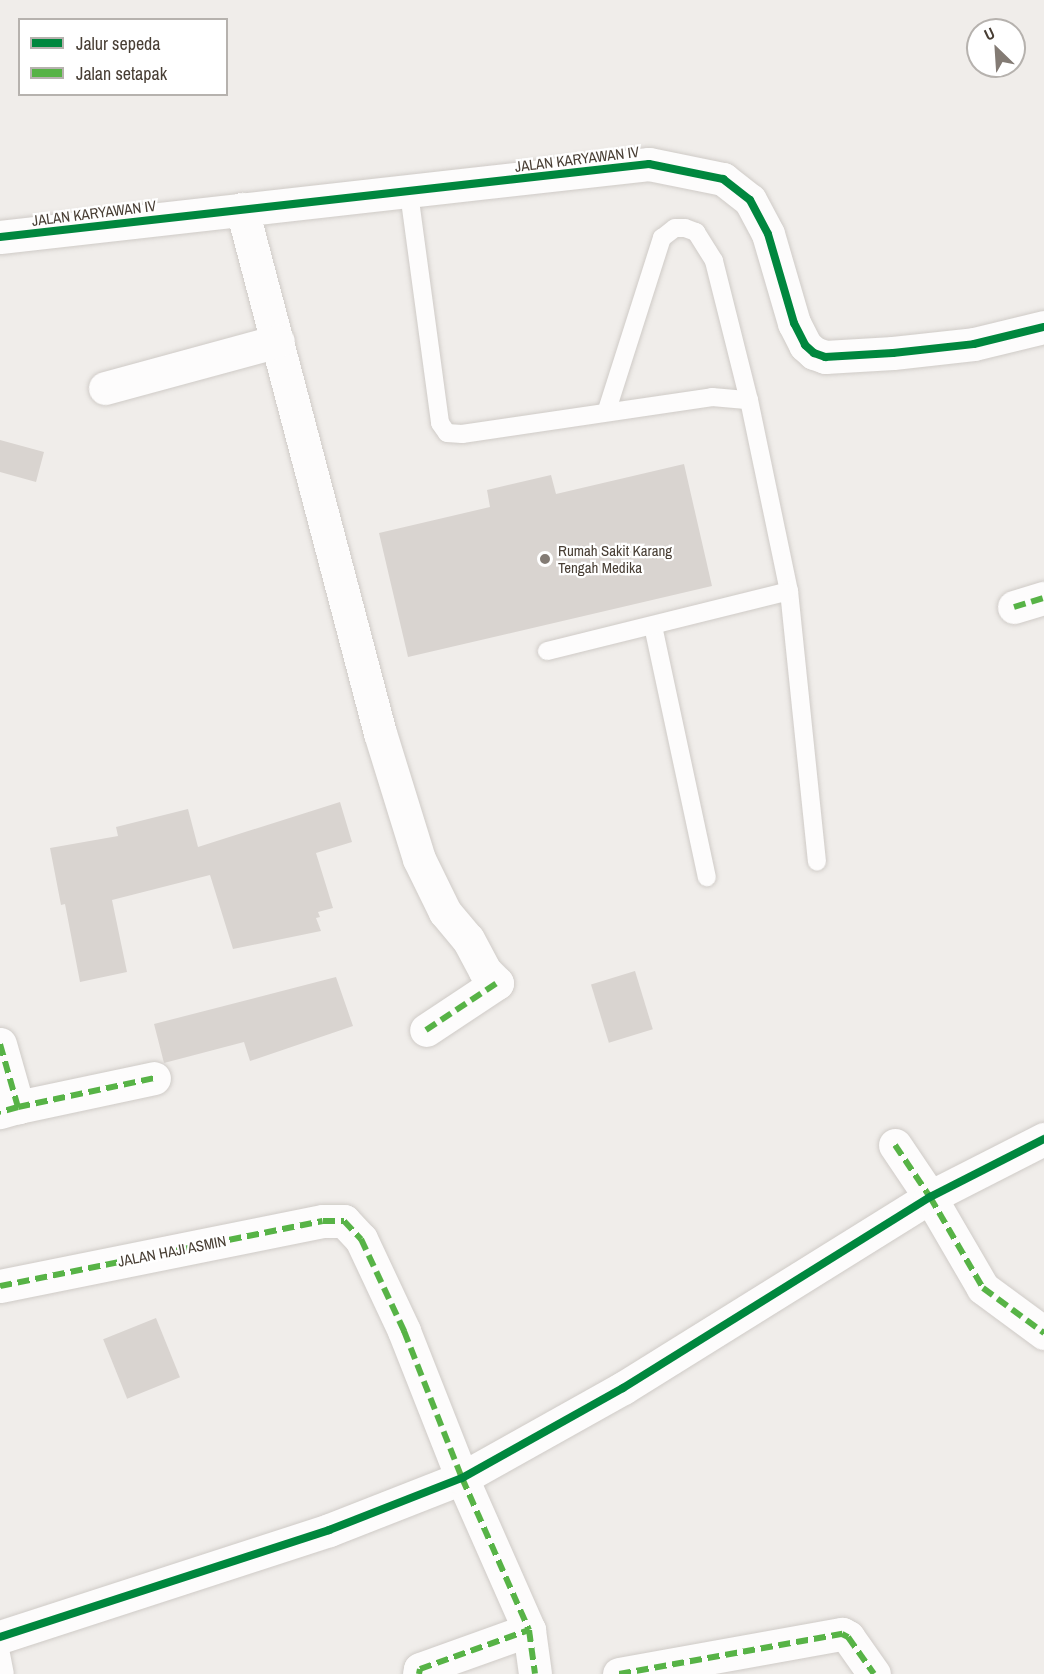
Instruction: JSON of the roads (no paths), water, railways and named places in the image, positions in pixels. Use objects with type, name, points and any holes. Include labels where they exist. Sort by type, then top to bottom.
[{"type":"street","name":"JALAN KARYAWAN IV","points":[[0,237],[242,209],[409,193],[649,164],[723,178],[750,200],[768,234],[794,323],[805,345],[814,353],[825,357],[974,344],[1044,327]]},
{"type":"street","points":[[242,209],[380,733],[419,859],[445,912],[468,939],[485,971],[497,983],[426,1030]]},
{"type":"street","points":[[105,388],[278,341]]},
{"type":"street","points":[[0,1044],[9,1110],[154,1078]]},
{"type":"street","points":[[0,1637],[329,1530],[462,1478],[623,1388],[930,1197],[1044,1139]]},
{"type":"street","points":[[895,1145],[930,1197],[983,1288],[1044,1334]]},
{"type":"street","name":"JALAN HAJI ASMIN","points":[[0,1286],[323,1221],[344,1221],[361,1239],[404,1331],[462,1478]]},
{"type":"street","points":[[462,1478],[529,1630],[535,1674]]},
{"type":"street","points":[[419,1674],[420,1669],[529,1630]]},
{"type":"street","points":[[620,1674],[839,1634],[848,1637],[874,1674]]},
{"type":"lane","points":[[409,193],[440,423],[447,433],[462,434],[607,410],[712,397],[750,400]]},
{"type":"lane","points":[[607,410],[662,238],[675,228],[685,228],[696,232],[714,261],[750,400],[789,591],[817,862]]},
{"type":"lane","points":[[547,651],[789,591]]},
{"type":"lane","points":[[653,626],[707,877]]},
{"type":"lane","points":[[0,1649],[5,1674]]},
{"type":"place","name":"Rumah Sakit Karang Tengah Medika","points":[[545,559]]}]
